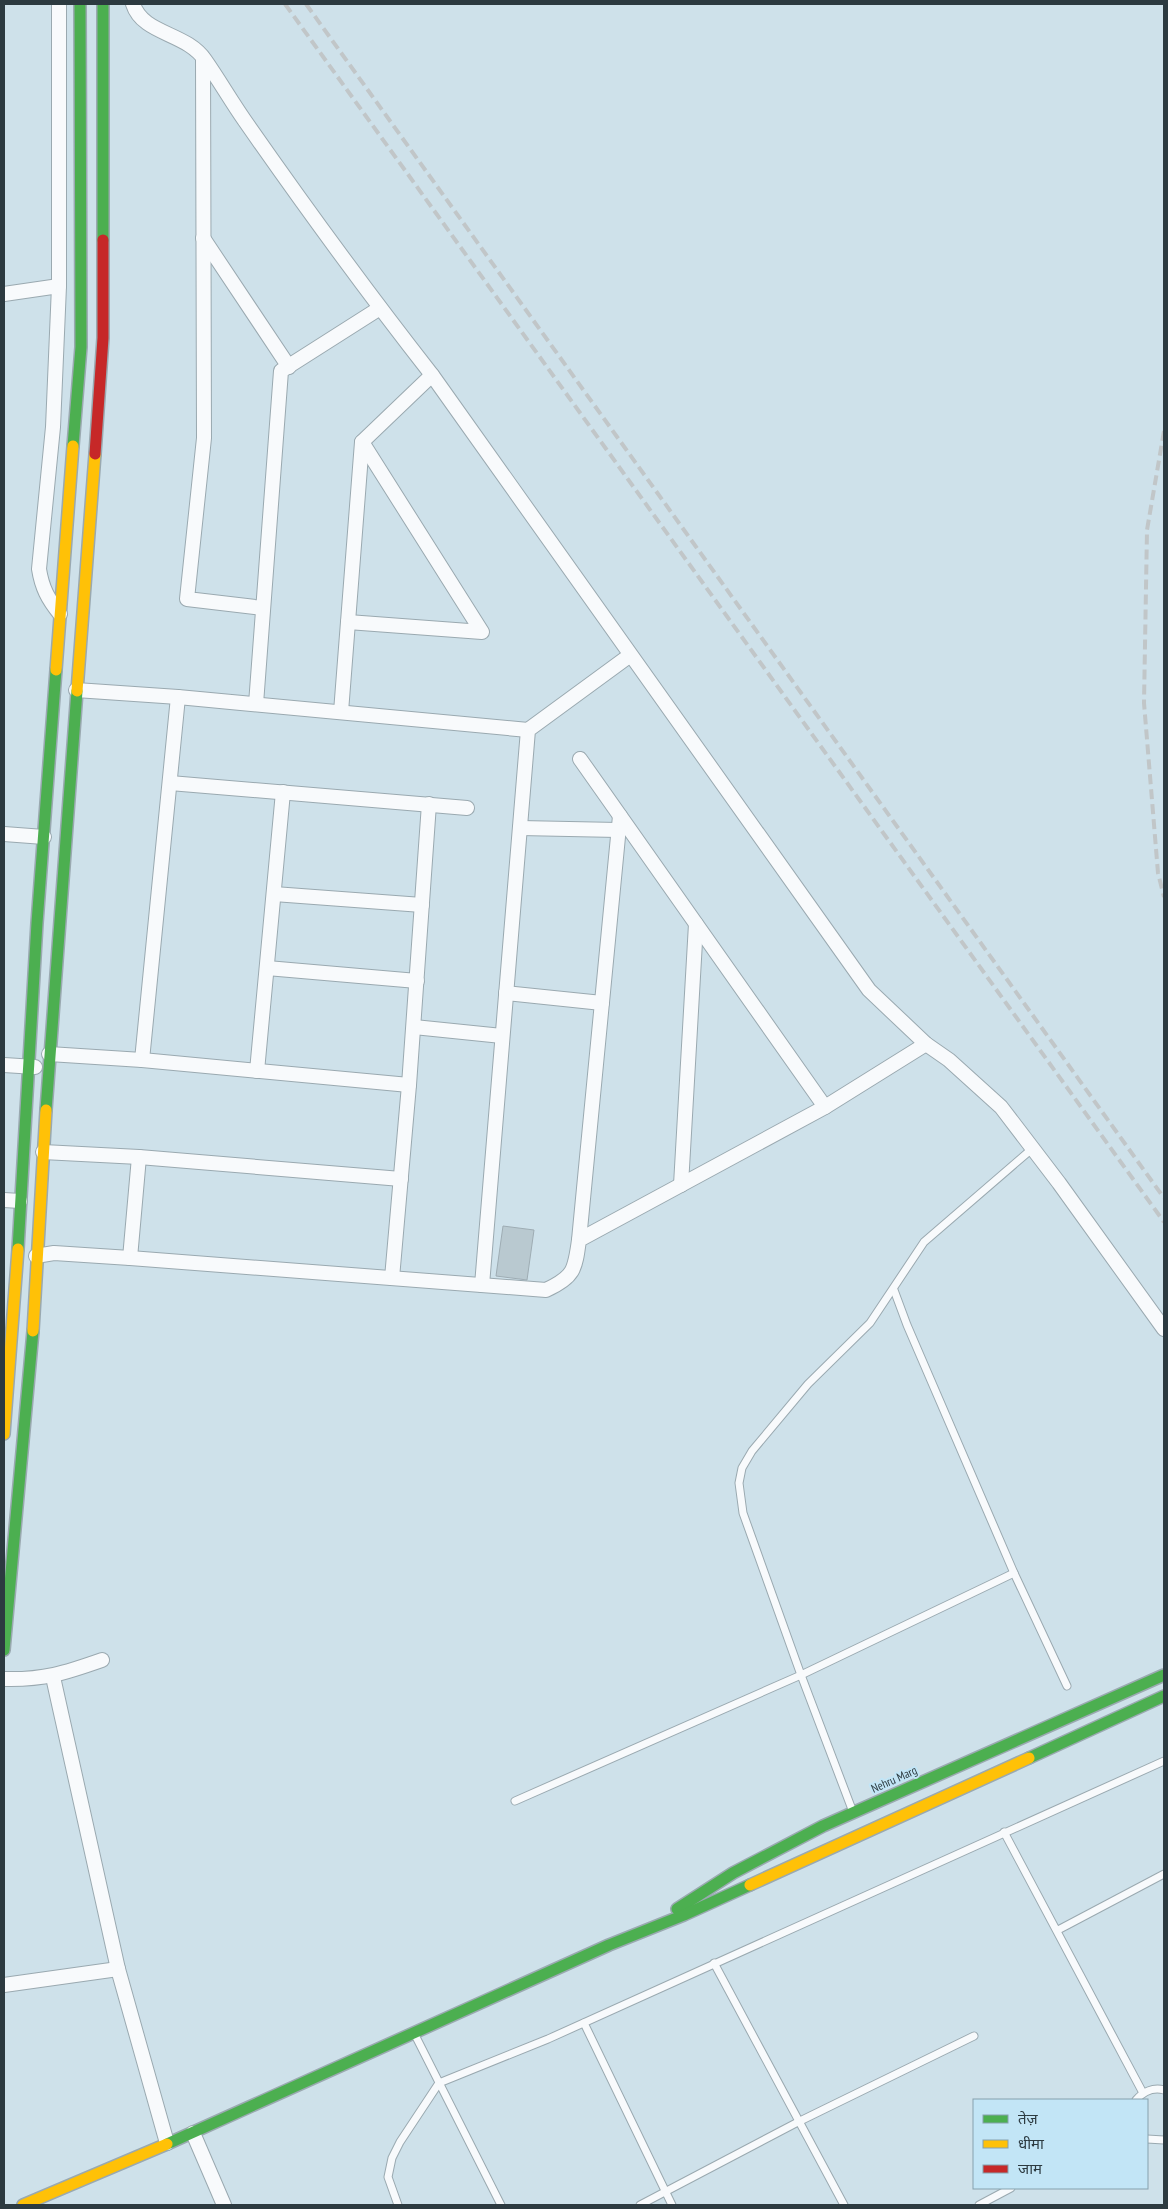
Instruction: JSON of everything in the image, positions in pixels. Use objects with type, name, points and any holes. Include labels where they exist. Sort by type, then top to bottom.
[{"type":"main road","points":[[4,1434],[13,1337],[44,837],[81,347],[80,4]]},
{"type":"main road","points":[[4,1650],[9,1521],[32,1342],[49,1061],[103,338],[103,4]]},
{"type":"main road","name":"Nehru Marg","points":[[648,1930],[705,1889],[853,1812],[1164,1675]]},
{"type":"main road","points":[[23,2205],[193,2133],[609,1945],[648,1930],[1164,1696]]},
{"type":"street","points":[[59,4],[59,286],[53,427],[39,569],[42,585],[49,600],[60,614]]},
{"type":"street","points":[[133,4],[135,12],[146,24],[192,45],[203,58],[243,119],[380,308],[432,375],[629,656],[869,990],[926,1044],[984,1089],[1001,1107],[1033,1148],[1164,1329]]},
{"type":"street","points":[[203,58],[204,438],[187,599],[263,608]]},
{"type":"street","points":[[204,238],[289,367]]},
{"type":"street","points":[[4,294],[59,286]]},
{"type":"street","points":[[256,704],[281,372],[380,308]]},
{"type":"street","points":[[341,712],[362,442],[432,375]]},
{"type":"street","points":[[348,622],[482,632],[362,442]]},
{"type":"street","points":[[76,690],[178,697],[528,730],[629,656]]},
{"type":"street","points":[[142,1060],[178,697]]},
{"type":"street","points":[[482,1285],[528,730]]},
{"type":"street","points":[[580,759],[825,1107]]},
{"type":"street","points":[[170,783],[467,808]]},
{"type":"street","points":[[257,1071],[283,792]]},
{"type":"street","points":[[392,1278],[414,1027],[429,804]]},
{"type":"street","points":[[36,1256],[54,1254],[130,1258],[546,1290],[566,1280],[575,1267],[579,1240],[620,816]]},
{"type":"street","points":[[520,828],[618,830]]},
{"type":"street","points":[[4,834],[44,837]]},
{"type":"street","points":[[274,894],[422,905]]},
{"type":"street","points":[[680,1185],[696,924]]},
{"type":"street","points":[[267,968],[417,981]]},
{"type":"street","points":[[506,993],[602,1002]]},
{"type":"street","points":[[414,1027],[502,1036]]},
{"type":"street","points":[[579,1240],[825,1107],[926,1044]]},
{"type":"street","points":[[4,1065],[29,1067],[49,1061],[142,1060],[409,1085]]},
{"type":"street","points":[[43,1152],[139,1157],[400,1180]]},
{"type":"street","points":[[130,1258],[139,1157]]},
{"type":"street","points":[[4,1200],[20,1201]]},
{"type":"street","points":[[4,1679],[30,1680],[53,1677],[102,1660]]},
{"type":"street","points":[[53,1677],[118,1969],[166,2143]]},
{"type":"street","points":[[4,1985],[118,1969]]},
{"type":"street","points":[[193,2133],[224,2205]]},
{"type":"lane","points":[[853,1812],[800,1675],[743,1513],[739,1483],[742,1468],[752,1451],[808,1384],[870,1323],[894,1290],[924,1242],[1033,1148]]},
{"type":"lane","points":[[894,1290],[910,1334],[1014,1573],[1066,1686]]},
{"type":"lane","points":[[515,1801],[800,1675],[1014,1573]]},
{"type":"lane","points":[[398,2205],[388,2177],[392,2158],[400,2142],[439,2082],[584,2022],[1164,1761]]},
{"type":"lane","points":[[1004,1832],[1144,2093]]},
{"type":"lane","points":[[1058,1930],[1164,1874]]},
{"type":"lane","points":[[714,1964],[844,2205]]},
{"type":"lane","points":[[584,2022],[672,2205]]},
{"type":"lane","points":[[414,2033],[501,2205]]},
{"type":"lane","points":[[640,2205],[798,2122],[974,2036]]},
{"type":"lane","points":[[1137,2099],[1144,2093],[1152,2090],[1164,2090]]},
{"type":"lane","points":[[1148,2139],[1164,2140]]},
{"type":"lane","points":[[979,2205],[1009,2189]]},
{"type":"building","points":[[503,1226],[534,1230],[527,1280],[496,1276]]},
{"type":"railway","points":[[285,4],[1164,1222]]},
{"type":"railway","points":[[306,4],[1164,1198]]},
{"type":"railway","points":[[1164,431],[1147,530],[1144,703],[1158,873],[1164,897]]},
{"type":"traffic: fast","points":[[73,446],[81,347],[80,4]]},
{"type":"traffic: fast","points":[[103,4],[103,240]]},
{"type":"traffic: fast","points":[[18,1249],[37,923],[56,670]]},
{"type":"traffic: fast","points":[[46,1110],[77,691]]},
{"type":"traffic: fast","points":[[4,1650],[33,1331]]},
{"type":"traffic: fast","points":[[677,1909],[733,1873],[823,1826],[1164,1675]]},
{"type":"traffic: fast","points":[[1029,1758],[1164,1696]]},
{"type":"traffic: fast","points":[[167,2144],[609,1945],[684,1915],[750,1885]]},
{"type":"traffic: slow","points":[[56,670],[73,446]]},
{"type":"traffic: slow","points":[[77,691],[95,454]]},
{"type":"traffic: slow","points":[[33,1331],[46,1110]]},
{"type":"traffic: slow","points":[[4,1434],[18,1249]]},
{"type":"traffic: slow","points":[[750,1885],[1029,1758]]},
{"type":"traffic: slow","points":[[23,2205],[167,2144]]},
{"type":"traffic: jam","points":[[95,454],[103,338],[103,240]]}]
